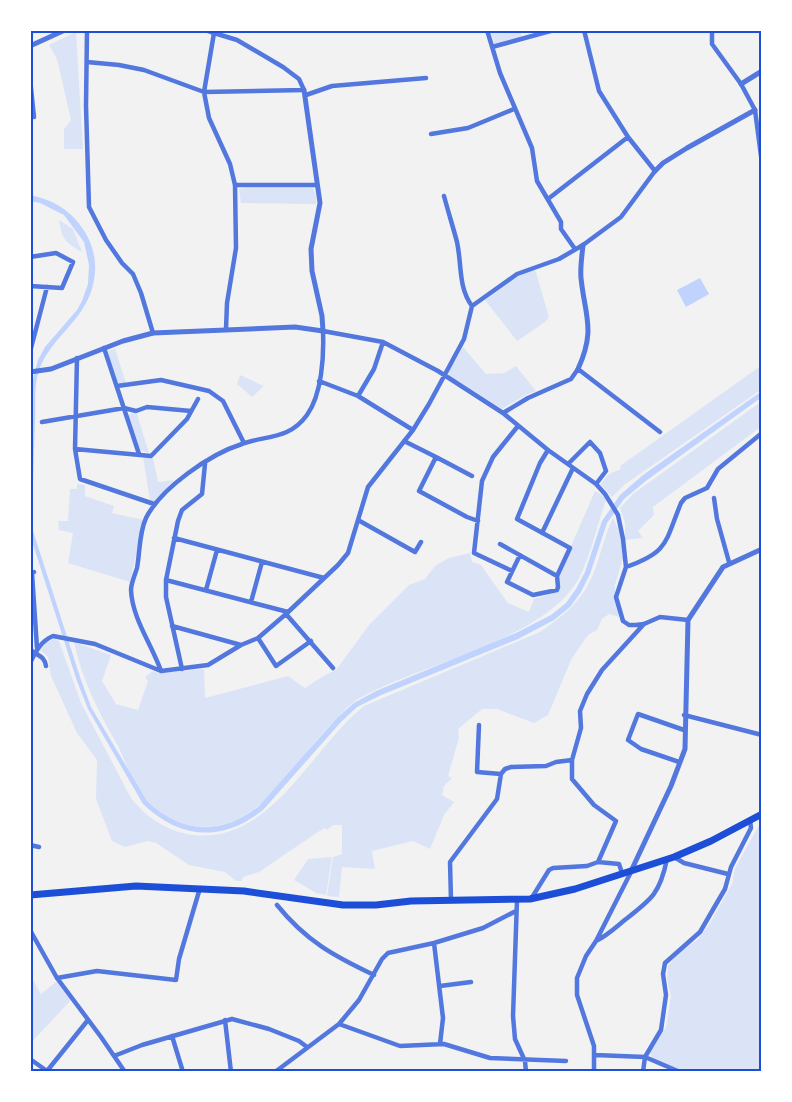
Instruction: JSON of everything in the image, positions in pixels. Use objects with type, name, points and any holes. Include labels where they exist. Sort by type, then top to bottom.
[{"type":"main road","points":[[30,895],[136,886],[200,888],[270,894],[343,905],[530,899],[575,889],[670,858],[711,841],[762,814]]},
{"type":"street","points":[[30,46],[65,30]]},
{"type":"street","points":[[87,30],[86,139],[89,207],[112,251],[133,274],[153,333]]},
{"type":"street","points":[[161,671],[137,616],[131,589],[145,520],[154,504],[186,474],[226,450],[244,443],[283,435],[299,424],[308,415],[313,404],[323,364],[322,316],[312,271],[311,249],[320,203],[305,93],[299,79],[283,67],[237,39],[206,30]]},
{"type":"street","points":[[487,30],[500,73],[532,148],[537,181],[561,222],[561,229],[575,249]]},
{"type":"street","points":[[492,47],[554,30]]},
{"type":"street","points":[[584,30],[599,91],[628,137],[656,171]]},
{"type":"street","points":[[712,30],[712,44],[741,84],[755,110],[762,161]]},
{"type":"street","points":[[214,33],[204,92],[209,118],[230,164],[235,184],[236,248],[226,303],[225,329]]},
{"type":"street","points":[[87,62],[103,62],[144,70],[204,92],[305,93],[332,86],[426,78]]},
{"type":"street","points":[[741,84],[762,71]]},
{"type":"street","points":[[30,79],[34,117]]},
{"type":"street","points":[[431,134],[468,128],[514,109]]},
{"type":"street","points":[[34,650],[49,638],[73,639],[95,644],[161,671],[208,665],[241,645],[258,638],[348,553],[368,487],[413,430],[464,339],[472,306],[516,274],[559,259],[583,245],[621,217],[663,164],[755,110]]},
{"type":"street","points":[[548,199],[628,137]]},
{"type":"street","points":[[235,184],[317,185]]},
{"type":"street","points":[[444,196],[457,244],[462,288],[472,306]]},
{"type":"street","points":[[503,413],[528,398],[571,379],[578,369],[585,353],[589,331],[580,275],[583,245]]},
{"type":"street","points":[[30,276],[30,256],[56,253],[73,262],[62,288],[30,286]]},
{"type":"street","points":[[30,352],[47,287]]},
{"type":"street","points":[[30,372],[46,370],[104,348],[153,333],[296,327],[383,342],[444,375],[503,413],[548,450],[596,484],[616,512],[623,540],[626,567],[616,597],[623,621],[629,625],[644,624],[660,617],[688,620]]},
{"type":"street","points":[[358,396],[374,369],[383,342]]},
{"type":"street","points":[[104,348],[139,454]]},
{"type":"street","points":[[77,358],[75,449],[80,479],[154,504]]},
{"type":"street","points":[[578,369],[660,432]]},
{"type":"street","points":[[117,386],[161,380],[209,391],[223,400],[244,443]]},
{"type":"street","points":[[319,381],[358,396],[413,430]]},
{"type":"street","points":[[75,449],[151,456],[187,419],[198,399]]},
{"type":"street","points":[[42,422],[124,408],[136,411],[147,407],[191,411]]},
{"type":"street","points":[[512,571],[474,553],[482,481],[493,457],[518,426]]},
{"type":"street","points":[[626,567],[646,560],[663,547],[685,498],[707,488],[718,469],[762,433]]},
{"type":"street","points":[[404,441],[472,476]]},
{"type":"street","points":[[568,464],[590,442],[600,453],[606,471],[596,484]]},
{"type":"street","points":[[520,555],[507,582],[533,595],[557,590],[557,576],[570,548],[517,519],[540,463],[548,450]]},
{"type":"street","points":[[436,457],[419,491],[467,517],[478,520]]},
{"type":"street","points":[[182,669],[166,597],[166,580],[182,510],[184,506],[202,494],[205,464]]},
{"type":"street","points":[[542,533],[573,468]]},
{"type":"street","points":[[714,498],[717,519],[729,562]]},
{"type":"street","points":[[357,520],[415,552],[421,542]]},
{"type":"street","points":[[174,538],[324,578]]},
{"type":"street","points":[[500,544],[557,576]]},
{"type":"street","points":[[594,1072],[594,1046],[577,995],[576,984],[586,956],[596,941],[632,869],[671,786],[685,749],[688,620],[723,567],[729,562],[762,549]]},
{"type":"street","points":[[206,591],[216,550]]},
{"type":"street","points":[[250,602],[261,562]]},
{"type":"street","points":[[30,663],[34,650],[32,573],[34,572]]},
{"type":"street","points":[[166,580],[287,613],[333,668]]},
{"type":"street","points":[[598,862],[616,821],[594,805],[573,779],[572,760],[581,728],[580,711],[596,678],[644,624]]},
{"type":"street","points":[[172,626],[241,645]]},
{"type":"street","points":[[258,638],[276,666],[311,641]]},
{"type":"street","points":[[34,650],[44,660],[46,666]]},
{"type":"street","points":[[679,762],[641,749],[628,740],[638,714],[684,730]]},
{"type":"street","points":[[684,715],[762,735]]},
{"type":"street","points":[[479,725],[477,772],[501,774]]},
{"type":"street","points":[[451,900],[450,862],[497,799],[501,774],[511,767],[546,766],[572,760]]},
{"type":"street","points":[[643,1072],[645,1057],[661,1030],[666,995],[664,963],[699,932],[725,889],[730,867],[751,828],[750,820]]},
{"type":"street","points":[[30,845],[39,847]]},
{"type":"street","points":[[596,941],[610,934],[653,896],[670,858],[729,874]]},
{"type":"street","points":[[530,899],[549,870],[587,866],[598,862],[619,864],[622,873]]},
{"type":"street","points":[[57,978],[97,971],[176,980],[179,959],[200,888]]},
{"type":"street","points":[[517,900],[513,1016],[515,1039],[525,1061],[525,1072]]},
{"type":"street","points":[[278,905],[287,918],[323,950],[374,975]]},
{"type":"street","points":[[275,1072],[339,1024],[359,1000],[382,959],[388,953],[434,943],[483,928],[516,911]]},
{"type":"street","points":[[30,930],[57,978],[125,1072]]},
{"type":"street","points":[[434,943],[443,1018],[440,1044]]},
{"type":"street","points":[[440,986],[471,982]]},
{"type":"street","points":[[114,1056],[232,1019],[269,1029],[299,1041],[307,1047]]},
{"type":"street","points":[[30,1059],[47,1071],[88,1020]]},
{"type":"street","points":[[225,1020],[231,1072]]},
{"type":"street","points":[[339,1024],[400,1046],[440,1044],[490,1058],[566,1061]]},
{"type":"street","points":[[172,1036],[183,1072]]},
{"type":"street","points":[[595,1055],[645,1057],[680,1072]]},
{"type":"shaded area","points":[[490,30],[520,30],[522,38],[495,45]]},
{"type":"shaded area","points":[[76,32],[83,149],[64,149],[64,129],[71,120],[57,59],[49,45]]},
{"type":"shaded area","points":[[313,188],[316,204],[241,203],[239,189]]},
{"type":"shaded area","points":[[59,220],[73,229],[82,252],[65,240]]},
{"type":"shaded area","points":[[535,269],[549,317],[517,341],[485,300],[518,276]]},
{"type":"shaded area","points":[[463,347],[486,374],[504,373],[516,366],[536,391],[502,409],[450,376],[448,372]]},
{"type":"shaded area","points":[[115,349],[126,383],[120,384],[117,381],[107,351]]},
{"type":"shaded area","points":[[762,365],[762,389],[624,485],[612,497],[600,484],[609,474],[621,469],[620,466]]},
{"type":"shaded area","points":[[240,375],[264,386],[252,397],[237,384]]},
{"type":"shaded area","points":[[762,401],[762,426],[653,507],[654,515],[638,531],[643,538],[625,540],[625,523],[620,508],[633,494]]},
{"type":"shaded area","points":[[137,414],[149,453],[140,450],[128,415]]},
{"type":"shaded area","points":[[143,457],[153,458],[158,482],[174,480],[155,501],[150,501]]},
{"type":"shaded area","points":[[77,484],[85,485],[85,496],[114,506],[112,513],[144,520],[130,582],[68,563],[73,533],[59,530],[58,521],[68,521],[70,489],[77,489]]},
{"type":"shaded area","points":[[595,491],[606,500],[583,570],[563,600],[539,618],[511,634],[385,686],[357,700],[327,729],[265,800],[250,812],[234,821],[218,825],[202,827],[186,824],[156,809],[138,790],[92,696],[74,642],[111,655],[102,681],[116,704],[138,710],[148,681],[145,677],[153,671],[159,673],[204,669],[205,698],[288,676],[305,688],[336,670],[369,625],[409,585],[425,579],[435,566],[449,558],[470,553],[472,562],[481,565],[508,603],[529,612],[534,599],[560,591],[558,576]]},
{"type":"shaded area","points":[[613,518],[621,535],[623,558],[615,585],[619,617],[609,614],[602,619],[597,630],[588,635],[572,658],[548,715],[534,723],[497,709],[482,709],[458,729],[459,738],[448,776],[452,778],[444,786],[442,795],[454,802],[444,815],[430,849],[413,841],[372,851],[375,869],[342,867],[339,897],[327,896],[333,857],[342,854],[342,825],[333,825],[327,830],[325,828],[259,872],[243,877],[242,881],[236,881],[225,872],[189,865],[156,843],[148,841],[125,847],[112,841],[96,799],[97,760],[77,733],[51,676],[48,657],[40,650],[47,642],[55,639],[59,641],[81,703],[131,798],[137,805],[156,821],[171,829],[187,834],[216,835],[242,826],[265,811],[286,792],[344,724],[364,706],[540,632],[562,616],[586,589]]},
{"type":"shaded area","points":[[762,823],[762,1072],[685,1072],[653,1059],[650,1053],[666,1027],[671,996],[667,979],[668,966],[680,952],[697,940],[710,923],[732,884],[735,868]]},
{"type":"shaded area","points":[[332,857],[326,895],[316,893],[294,880],[308,859]]},
{"type":"shaded area","points":[[30,975],[41,994],[57,981],[71,1000],[30,1044]]},
{"type":"water","points":[[30,195],[55,203],[74,218],[90,241],[95,266],[92,288],[86,303],[50,350],[37,378],[33,531],[91,707],[147,801],[160,812],[188,825],[202,827],[230,823],[259,806],[337,718],[354,703],[376,691],[516,633],[551,615],[566,603],[576,589],[585,572],[602,521],[620,495],[643,475],[762,391],[762,397],[624,499],[607,523],[590,574],[581,592],[570,607],[554,620],[518,639],[357,707],[263,810],[232,828],[217,832],[187,830],[172,825],[143,804],[88,709],[30,535],[33,379],[38,360],[45,347],[82,301],[88,284],[89,265],[84,242],[64,215],[40,203],[30,201]]},
{"type":"water","points":[[700,278],[709,294],[686,307],[677,290]]}]
